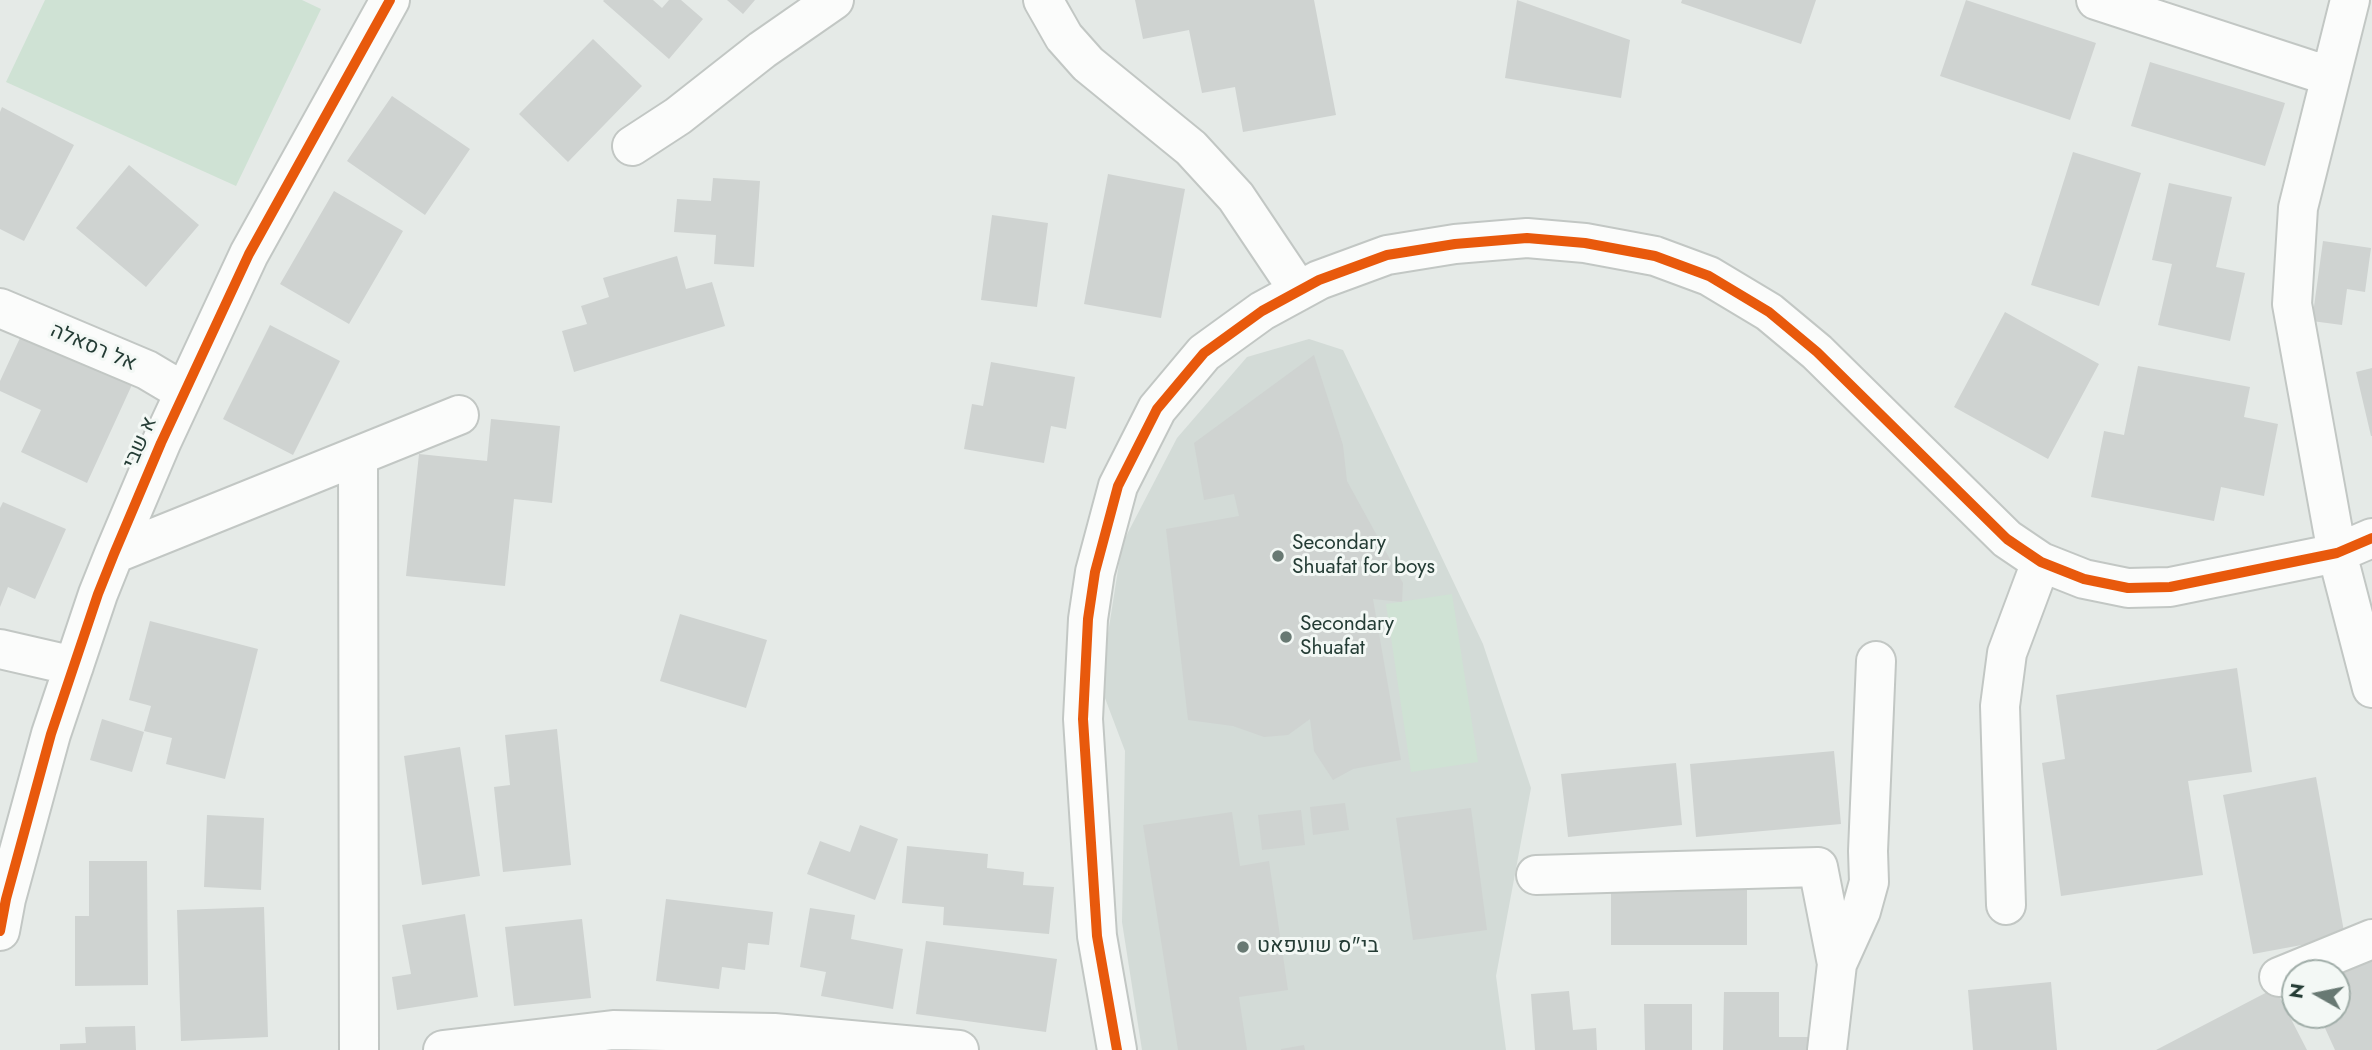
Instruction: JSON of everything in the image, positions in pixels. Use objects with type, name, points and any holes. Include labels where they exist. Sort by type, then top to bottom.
[{"type":"street","name":"א שבי","points":[[0,931],[6,899],[51,734],[97,594],[184,392],[249,254],[390,0]]},
{"type":"street","points":[[632,146],[678,116],[762,50],[834,0]]},
{"type":"street","points":[[1043,0],[1064,37],[1088,64],[1191,148],[1236,197],[1299,291]]},
{"type":"street","points":[[2096,0],[2329,76]]},
{"type":"street","points":[[2350,0],[2298,208],[2292,304],[2337,553],[2372,688]]},
{"type":"street","points":[[1117,1050],[1097,936],[1083,719],[1088,619],[1095,572],[1118,485],[1157,409],[1204,354],[1262,311],[1319,280],[1387,255],[1455,244],[1527,238],[1586,243],[1655,256],[1709,276],[1769,312],[1807,344],[2007,538],[2041,562],[2084,579],[2128,588],[2170,587],[2337,553],[2372,538]]},
{"type":"street","name":"אל רסאלה","points":[[0,308],[147,370],[184,392]]},
{"type":"street","points":[[114,554],[459,415]]},
{"type":"street","points":[[358,456],[359,1050]]},
{"type":"street","points":[[2006,905],[2000,706],[2007,653],[2041,562]]},
{"type":"street","points":[[0,649],[74,666]]},
{"type":"street","points":[[1837,964],[1861,911],[1869,882],[1876,662]]},
{"type":"street","points":[[1536,875],[1818,867],[1837,964],[1827,1050]]},
{"type":"street","points":[[2279,976],[2372,939]]},
{"type":"street","points":[[443,1050],[613,1030],[774,1033],[959,1050]]},
{"type":"shaded area","points":[[1309,339],[1343,350],[1483,644],[1531,788],[1496,976],[1506,1050],[1142,1050],[1122,922],[1125,751],[1100,685],[1122,544],[1177,438],[1247,357]]},
{"type":"green space","points":[[45,0],[302,0],[321,9],[236,186],[6,82]]},
{"type":"green space","points":[[1452,594],[1478,762],[1411,772],[1386,604]]},
{"type":"building","points":[[604,0],[653,0],[662,8],[669,0],[681,0],[703,19],[669,59]]},
{"type":"building","points":[[727,0],[755,0],[743,14]]},
{"type":"building","points":[[1135,0],[1314,0],[1336,115],[1243,132],[1235,87],[1202,93],[1189,30],[1143,39]]},
{"type":"building","points":[[1517,0],[1630,40],[1621,98],[1505,78]]},
{"type":"building","points":[[1682,0],[1816,0],[1801,44],[1681,3]]},
{"type":"building","points":[[1966,0],[2096,43],[2070,120],[1940,76]]},
{"type":"building","points":[[593,39],[642,86],[568,162],[519,114]]},
{"type":"building","points":[[2150,62],[2285,103],[2265,166],[2131,126]]},
{"type":"building","points":[[392,96],[470,149],[425,215],[347,161]]},
{"type":"building","points":[[2,107],[74,145],[24,241],[0,229]]},
{"type":"building","points":[[2073,152],[2141,173],[2099,306],[2031,285]]},
{"type":"building","points":[[129,165],[199,225],[146,287],[76,228]]},
{"type":"building","points":[[1108,174],[1185,189],[1161,318],[1084,304]]},
{"type":"building","points":[[713,178],[760,181],[754,267],[714,264],[716,235],[674,232],[677,199],[711,201]]},
{"type":"building","points":[[2169,183],[2232,197],[2216,267],[2245,273],[2230,341],[2158,325],[2172,264],[2152,260]]},
{"type":"building","points":[[334,191],[403,231],[349,324],[280,284]]},
{"type":"building","points":[[992,215],[1048,223],[1037,307],[981,300]]},
{"type":"building","points":[[2323,241],[2371,248],[2365,292],[2347,289],[2342,325],[2312,321]]},
{"type":"building","points":[[677,256],[686,289],[712,282],[725,326],[574,372],[562,331],[587,324],[581,306],[609,297],[603,278]]},
{"type":"building","points":[[2005,312],[2099,364],[2048,459],[1954,407]]},
{"type":"building","points":[[26,325],[136,376],[87,483],[21,452],[41,410],[0,391],[0,381]]},
{"type":"building","points":[[270,325],[340,361],[293,455],[223,419]]},
{"type":"building","name":"Secondary Shuafat for boys","points":[[1314,355],[1343,445],[1347,481],[1403,583],[1402,602],[1373,599],[1401,760],[1353,769],[1333,780],[1314,751],[1310,719],[1288,735],[1264,737],[1233,726],[1188,720],[1166,529],[1239,516],[1234,494],[1204,500],[1194,443]]},
{"type":"building","points":[[991,362],[1075,377],[1066,429],[1051,426],[1044,463],[964,449],[972,404],[983,406]]},
{"type":"building","points":[[2138,366],[2250,387],[2244,417],[2278,424],[2264,496],[2221,487],[2214,521],[2091,497],[2104,431],[2124,435]]},
{"type":"building","points":[[2372,368],[2372,436],[2371,436],[2356,372]]},
{"type":"building","points":[[491,419],[560,426],[552,503],[514,499],[505,586],[406,576],[419,454],[487,461]]},
{"type":"building","points":[[3,502],[66,529],[35,599],[8,587],[0,607],[0,508]]},
{"type":"building","points":[[680,614],[767,640],[746,708],[660,681]]},
{"type":"building","points":[[150,621],[258,649],[225,779],[166,764],[172,738],[144,731],[151,706],[129,700]]},
{"type":"building","points":[[2237,668],[2252,772],[2188,781],[2203,875],[2061,896],[2042,763],[2065,759],[2056,695]]},
{"type":"building","points":[[102,719],[144,732],[132,772],[90,760]]},
{"type":"building","points":[[557,729],[571,865],[503,872],[494,787],[510,785],[505,735]]},
{"type":"building","points":[[460,747],[480,876],[422,885],[404,756]]},
{"type":"building","points":[[1834,751],[1841,824],[1696,837],[1690,764]]},
{"type":"building","points":[[1676,763],[1682,825],[1568,837],[1561,774]]},
{"type":"building","points":[[2316,777],[2345,937],[2253,954],[2223,795]]},
{"type":"building","points":[[1345,803],[1349,830],[1313,835],[1310,807]]},
{"type":"building","points":[[1471,808],[1487,930],[1413,940],[1396,818]]},
{"type":"building","points":[[1301,810],[1305,845],[1262,850],[1258,815]]},
{"type":"building","points":[[1232,812],[1240,866],[1269,861],[1288,990],[1239,997],[1247,1050],[1178,1050],[1143,825]]},
{"type":"building","points":[[207,815],[264,818],[261,890],[204,887]]},
{"type":"building","points":[[860,825],[898,839],[875,900],[807,874],[820,841],[850,852]]},
{"type":"building","points":[[907,846],[988,854],[987,868],[1024,872],[1023,885],[1054,887],[1049,934],[943,925],[944,907],[902,903]]},
{"type":"building","points":[[89,861],[147,861],[148,985],[75,986],[75,916],[89,916]]},
{"type":"building","points":[[1611,878],[1747,878],[1747,945],[1611,945]]},
{"type":"building","points":[[666,899],[773,912],[769,945],[748,943],[745,970],[722,967],[719,989],[656,981]]},
{"type":"building","points":[[264,907],[268,1037],[181,1041],[177,910]]},
{"type":"building","points":[[810,908],[855,915],[851,939],[903,949],[893,1009],[821,996],[826,972],[800,967]]},
{"type":"building","points":[[465,914],[478,997],[397,1010],[392,977],[411,974],[402,925]]},
{"type":"building","points":[[582,919],[591,998],[514,1006],[505,927]]},
{"type":"building","points":[[926,941],[1057,959],[1046,1032],[916,1014]]},
{"type":"building","points":[[2372,959],[2372,1050],[2335,1050],[2325,1029],[2351,1029],[2351,969]]},
{"type":"building","points":[[2051,982],[2057,1050],[1973,1050],[1968,990]]},
{"type":"building","points":[[2275,988],[2281,1000],[2281,1029],[2296,1029],[2307,1050],[2156,1050]]},
{"type":"building","points":[[1569,991],[1573,1030],[1596,1028],[1597,1050],[1535,1050],[1531,994]]},
{"type":"building","points":[[1724,992],[1779,992],[1779,1037],[1811,1037],[1811,1050],[1723,1050]]},
{"type":"building","points":[[1644,1004],[1692,1004],[1692,1050],[1645,1050]]},
{"type":"building","points":[[135,1026],[136,1050],[60,1050],[60,1044],[86,1043],[85,1027]]},
{"type":"building","points":[[1304,1045],[1305,1050],[1281,1050],[1281,1049]]},
{"type":"cycle path","points":[[0,931],[6,899],[51,734],[114,554],[161,443],[249,254],[390,0]]},
{"type":"cycle path","points":[[1117,1050],[1097,936],[1083,719],[1088,619],[1095,572],[1118,486],[1157,409],[1204,353],[1262,311],[1319,280],[1387,255],[1455,244],[1527,238],[1585,243],[1655,256],[1709,276],[1769,312],[1817,352],[2007,539],[2041,562],[2084,579],[2128,588],[2170,587],[2337,553],[2372,538]]},
{"type":"place","name":"Secondary Shuafat for boys","points":[[1278,556]]},
{"type":"place","name":"Secondary Shuafat","points":[[1286,637]]},
{"type":"place","name":"בי\"ס שועפאט","points":[[1243,947]]}]
